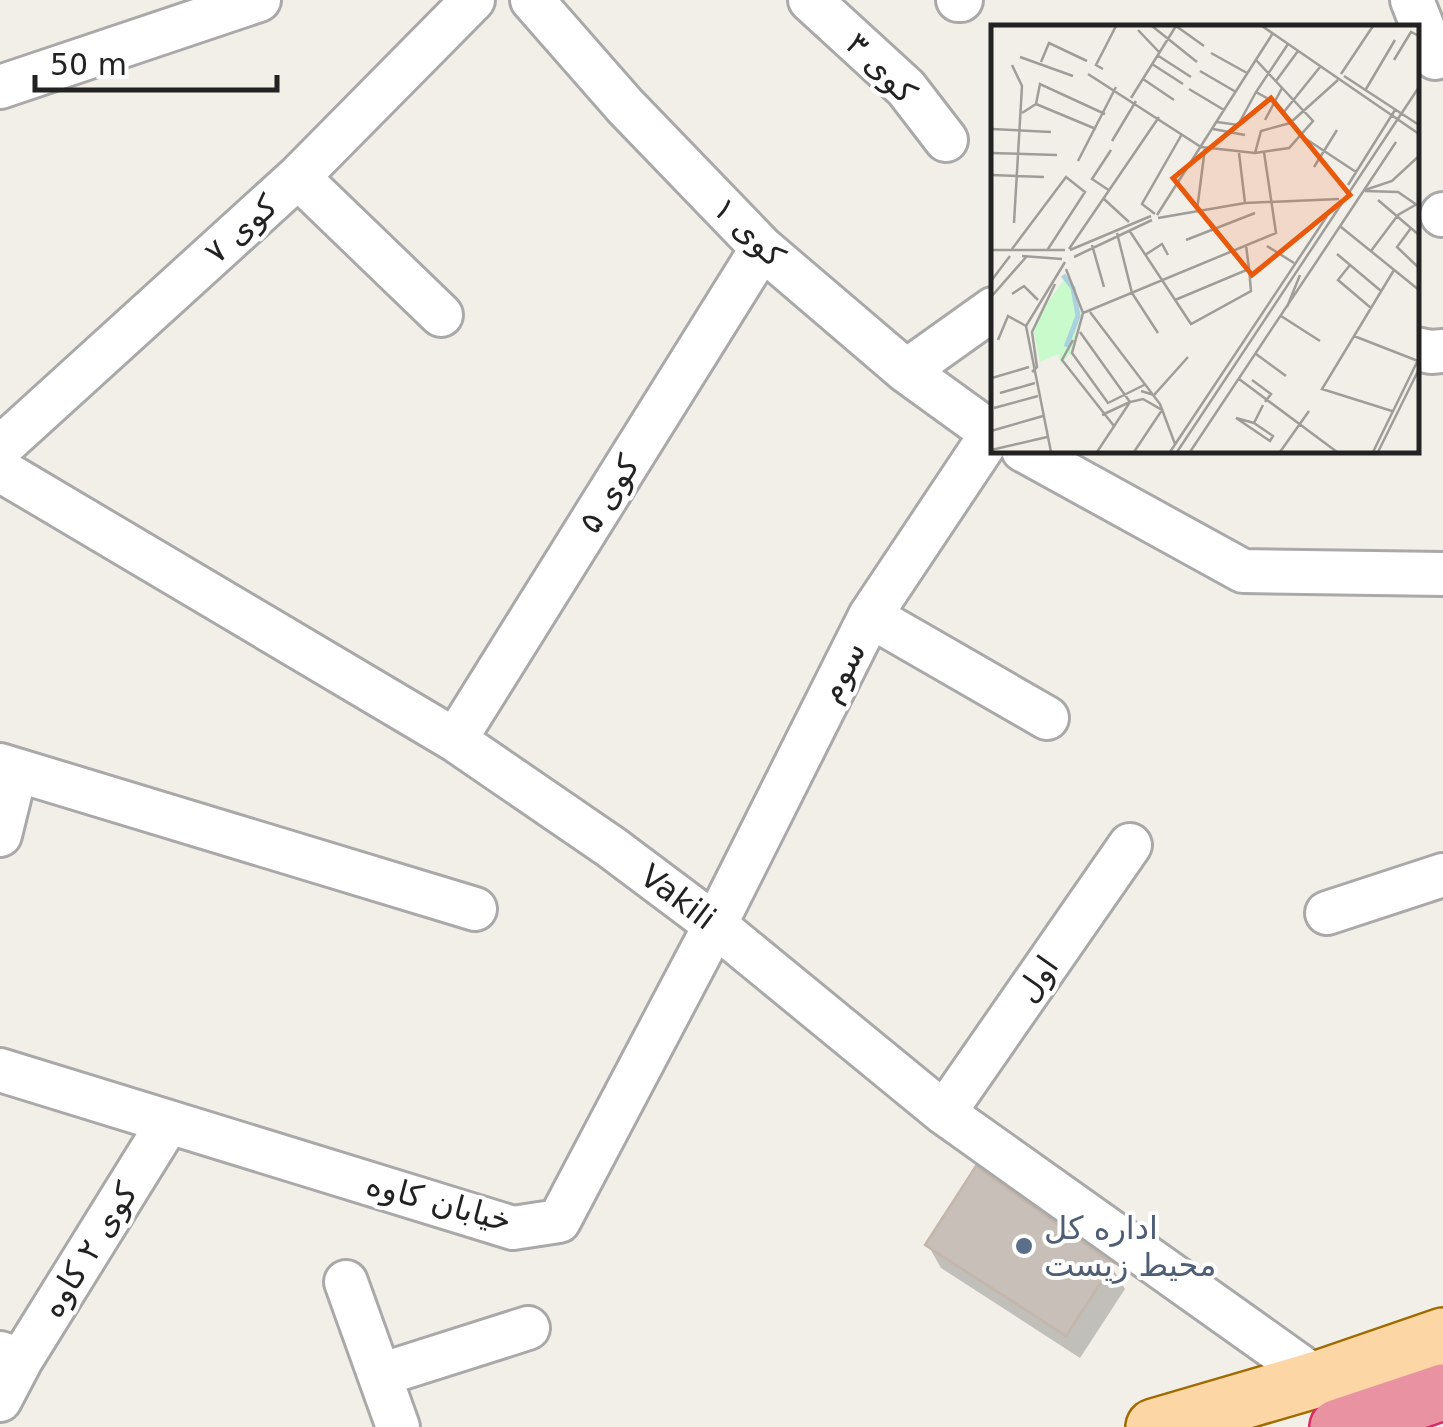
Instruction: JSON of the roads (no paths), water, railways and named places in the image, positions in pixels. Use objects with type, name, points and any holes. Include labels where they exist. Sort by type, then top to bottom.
[{"type":"highway","points":[[1328,1403],[1443,1392]]},
{"type":"main road","points":[[1154,1427],[1328,1403],[1443,1336]]},
{"type":"street","points":[[0,87],[259,0]]},
{"type":"street","name":"کوی ۷","points":[[0,448],[298,177],[473,0]]},
{"type":"street","name":"کوی ۱","points":[[532,0],[625,106],[762,248],[906,372],[991,433]]},
{"type":"street","name":"کوی ۳","points":[[810,0],[906,88],[946,140]]},
{"type":"street","points":[[1412,0],[1431,60]]},
{"type":"street","points":[[298,177],[441,315]]},
{"type":"street","name":"کوی ۵","points":[[456,740],[762,248]]},
{"type":"street","points":[[906,372],[991,310]]},
{"type":"street","points":[[1418,349],[1443,351]]},
{"type":"street","name":"سوم","points":[[715,925],[870,616],[991,437]]},
{"type":"street","points":[[1026,452],[1243,570],[1443,574]]},
{"type":"street","name":"Vakili","points":[[0,470],[456,740],[612,847],[715,925],[944,1113],[1328,1403]]},
{"type":"street","points":[[870,616],[1047,718]]},
{"type":"street","points":[[0,835],[8,767],[474,908]]},
{"type":"street","name":"اول","points":[[944,1113],[1130,845]]},
{"type":"street","points":[[1327,912],[1443,875]]},
{"type":"street","name":"خیابان کاوه","points":[[0,1070],[513,1228],[559,1221],[715,925]]},
{"type":"street","name":"کوی ۲ کاوه","points":[[0,1400],[10,1356],[168,1122]]},
{"type":"street","points":[[346,1282],[398,1427]]},
{"type":"street","points":[[380,1376],[528,1328]]},
{"type":"place","name":"اداره کل محیط زیست","points":[[1024,1246]]}]
